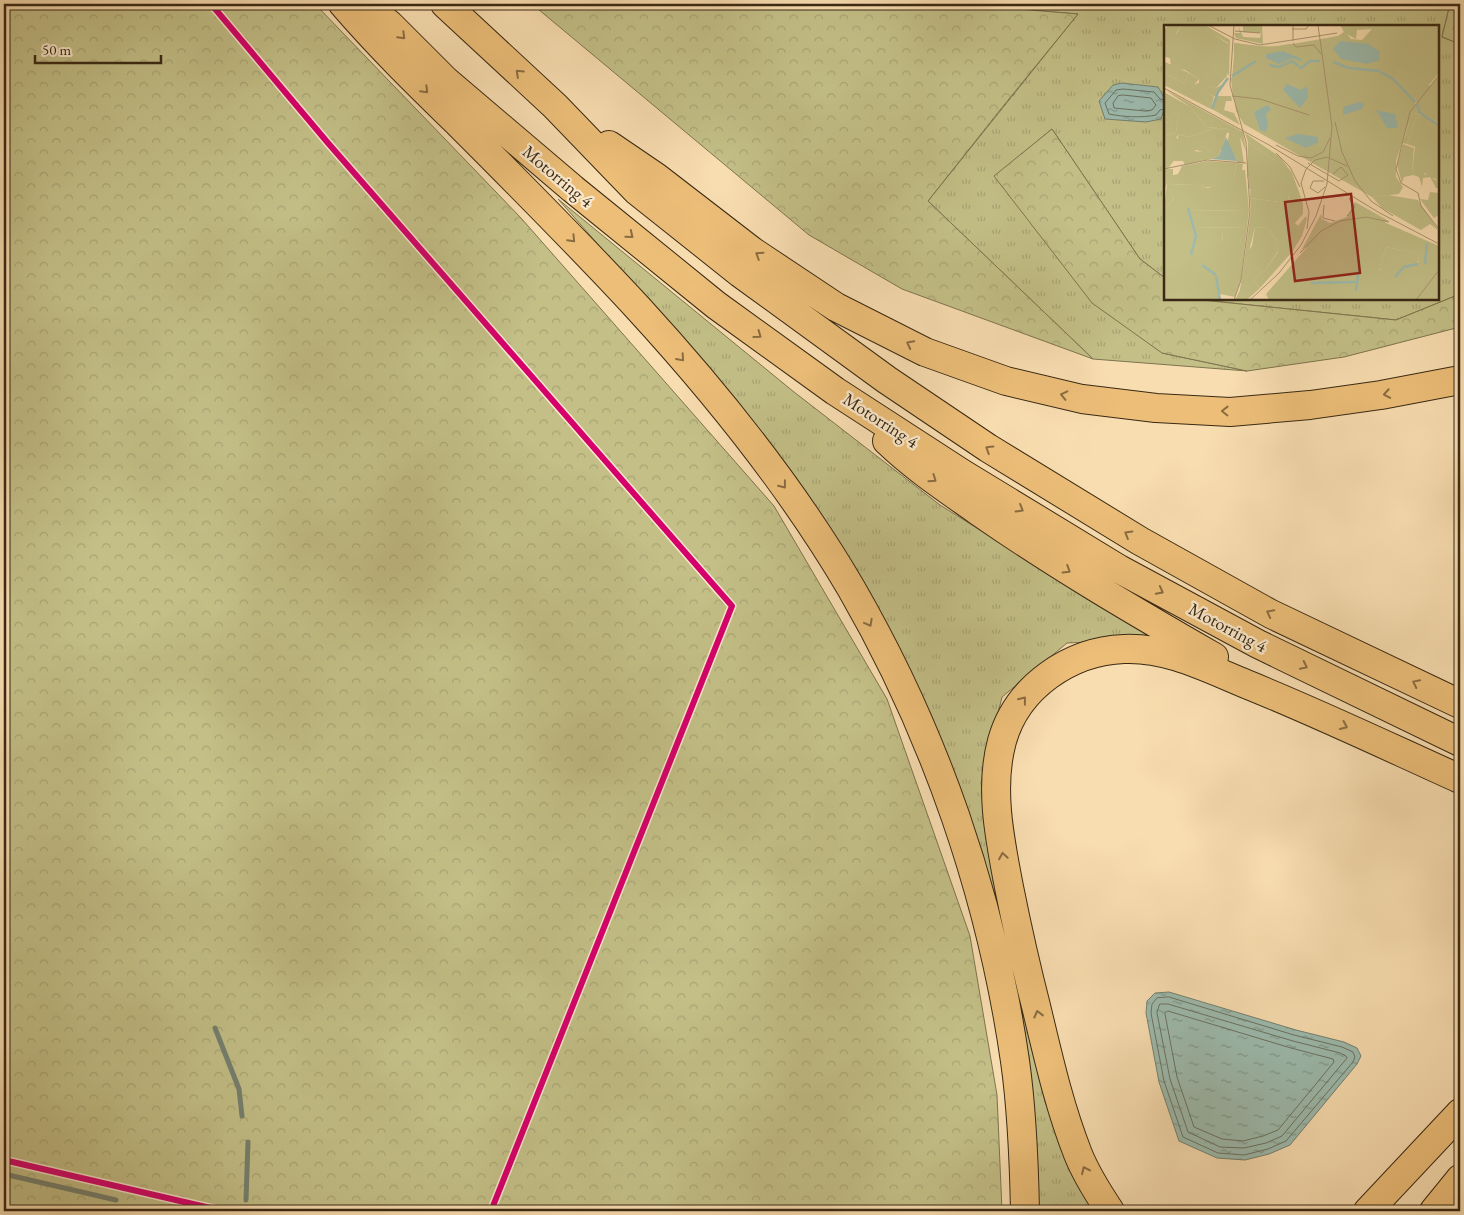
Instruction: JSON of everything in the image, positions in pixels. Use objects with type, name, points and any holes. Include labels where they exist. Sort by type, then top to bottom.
[{"type":"highway","points":[[343,4],[372,38],[538,203],[639,309],[718,401],[795,501],[851,588],[905,693],[942,777],[972,865],[997,964],[1015,1062],[1024,1158],[1025,1211]]},
{"type":"highway","name":"Motorring 4","points":[[365,4],[390,24],[446,81],[573,189],[716,305],[835,391],[963,474],[1119,569],[1258,644],[1460,742]]},
{"type":"highway","name":"Motorring 4","points":[[445,4],[555,106],[637,191],[740,273],[887,380],[988,448],[1140,541],[1271,614],[1460,704]]},
{"type":"highway","points":[[555,106],[656,178],[752,251],[836,307],[925,352],[1006,381],[1082,399],[1156,408],[1230,412],[1310,405],[1381,395],[1447,382],[1460,376]]},
{"type":"highway","points":[[835,391],[923,472],[1017,538],[1109,596],[1300,706]]},
{"type":"highway","points":[[1110,1211],[1089,1179],[1070,1134],[1050,1065],[1021,944],[1004,858],[997,814],[996,774],[1002,739],[1008,724],[1024,698],[1046,677],[1075,659],[1107,650],[1142,649],[1179,657],[1300,706],[1460,779]]},
{"type":"highway","points":[[1368,1211],[1460,1115]]},
{"type":"highway","points":[[1387,1211],[1460,1115]]},
{"type":"highway","points":[[1434,1211],[1460,1179]]},
{"type":"green space","points":[[4,4],[315,4],[521,218],[774,506],[887,699],[970,936],[997,1095],[1002,1211],[4,1211]]},
{"type":"green space","points":[[532,4],[958,4],[1078,14],[928,201],[1093,359],[902,289],[809,235]]},
{"type":"green space","points":[[958,4],[1450,4],[1442,37],[1460,44],[1460,294],[1396,320],[1202,300],[1439,300],[1439,25],[1164,25],[1164,277],[1140,259],[1052,129],[995,176],[1162,353],[1247,371],[1093,359],[928,201],[1078,14]]},
{"type":"green space","points":[[1450,4],[1460,4],[1460,44],[1442,37]]},
{"type":"green space","points":[[1052,129],[1140,259],[1164,277],[1164,300],[1202,300],[1396,320],[1460,294],[1460,327],[1344,357],[1247,371],[1162,353],[1092,303],[994,176]]},
{"type":"green space","points":[[558,199],[794,392],[940,505],[1154,639],[1067,643],[1002,697],[981,783],[1045,1102],[1082,1183],[1101,1211],[1037,1211],[1037,1155],[1017,1017],[905,664],[679,336]]},
{"type":"water","points":[[1122,83],[1158,87],[1164,100],[1164,110],[1161,119],[1146,122],[1105,119],[1099,101],[1113,85]]},
{"type":"water","points":[[1169,992],[1296,1030],[1344,1042],[1357,1048],[1361,1056],[1357,1064],[1290,1145],[1269,1154],[1245,1160],[1217,1158],[1179,1141],[1159,1082],[1146,1013],[1147,1001],[1155,993]]},
{"type":"waterway","points":[[215,1028],[239,1089],[242,1116]]},
{"type":"waterway","points":[[246,1200],[248,1142]]},
{"type":"waterway","points":[[4,1174],[116,1200]]},
{"type":"cycle path","points":[[211,4],[328,143],[732,606],[491,1211]]},
{"type":"cycle path","points":[[4,1160],[223,1211]]}]
